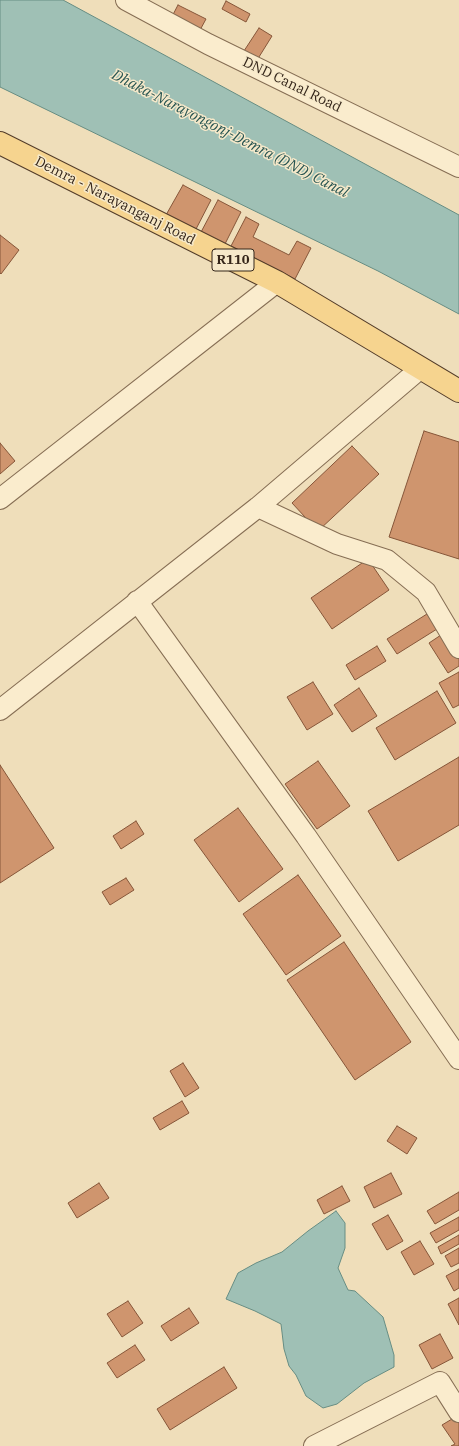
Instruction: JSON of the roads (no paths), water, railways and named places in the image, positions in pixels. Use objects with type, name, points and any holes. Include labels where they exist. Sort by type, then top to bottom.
[{"type":"main road","name":"Demra - Narayanganj Road","points":[[0,143],[277,282],[459,391]]},
{"type":"street","name":"DND Canal Road","points":[[126,0],[208,44],[459,167]]},
{"type":"street","points":[[0,499],[277,282]]},
{"type":"street","points":[[0,710],[258,506],[422,368]]},
{"type":"street","points":[[258,506],[337,544],[387,560],[426,592],[459,648]]},
{"type":"street","points":[[137,601],[306,836],[459,1059]]},
{"type":"street","points":[[314,1446],[440,1382],[459,1412]]},
{"type":"water","name":"Dhaka-Narayongonj-Demra (DND) Canal","points":[[0,0],[63,0],[459,215],[459,314],[378,271],[0,87]]},
{"type":"water","points":[[336,1211],[345,1223],[345,1248],[338,1268],[348,1290],[355,1291],[383,1317],[394,1355],[394,1367],[364,1383],[337,1404],[323,1408],[306,1396],[296,1375],[289,1366],[284,1349],[281,1324],[226,1299],[238,1273],[256,1263],[282,1252]]}]
